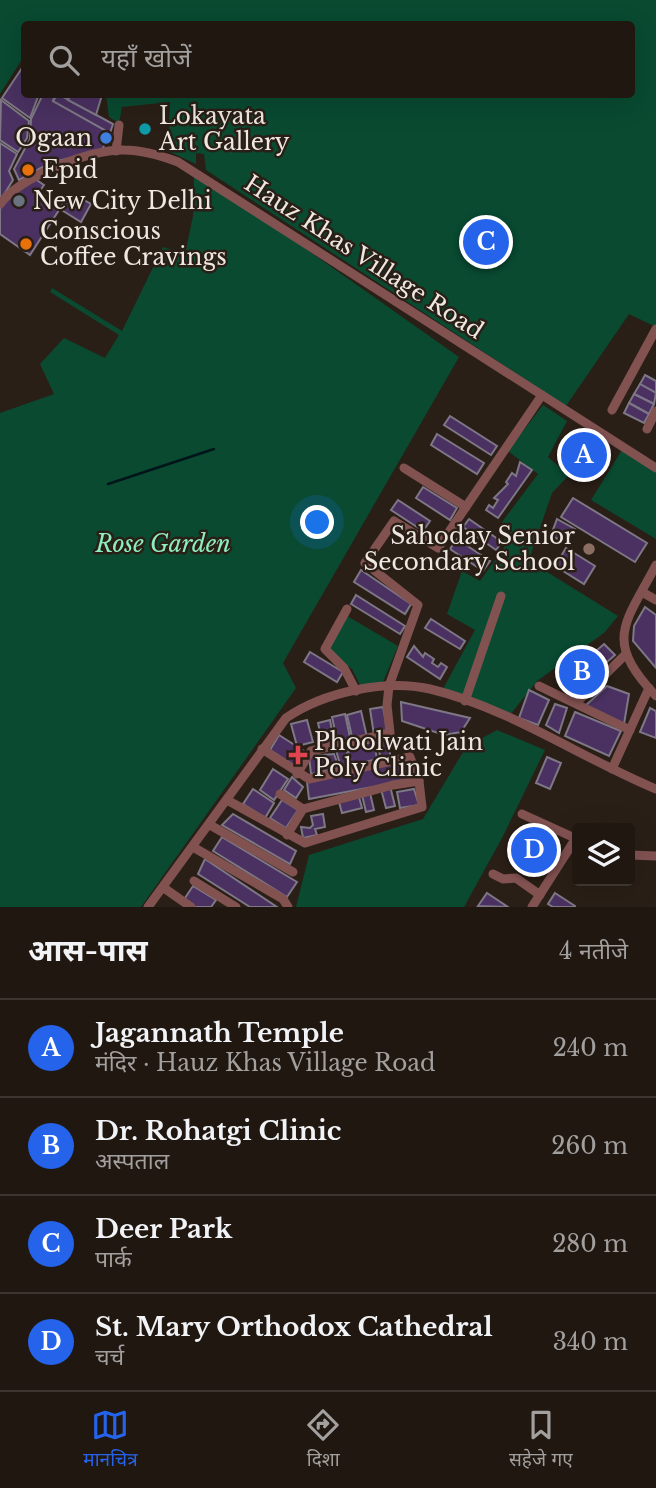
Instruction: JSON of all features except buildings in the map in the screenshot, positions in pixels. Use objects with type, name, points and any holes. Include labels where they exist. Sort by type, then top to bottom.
[{"type":"street","points":[[116,151],[119,125]]},
{"type":"street","name":"Hauz Khas Village Road","points":[[0,204],[13,188],[36,174],[116,151],[166,157],[201,175],[656,468]]},
{"type":"street","points":[[612,410],[655,335]]},
{"type":"street","points":[[297,774],[311,751],[389,733],[389,686],[414,623],[418,605],[365,563],[394,521],[438,548],[542,395]]},
{"type":"street","points":[[647,429],[656,411]]},
{"type":"street","points":[[404,468],[466,507]]},
{"type":"street","points":[[656,565],[622,638],[625,655],[656,696]]},
{"type":"street","points":[[642,592],[656,600]]},
{"type":"street","points":[[465,701],[501,596]]},
{"type":"street","points":[[347,609],[325,649],[346,671],[356,691]]},
{"type":"street","points":[[576,703],[625,655]]},
{"type":"street","points":[[148,907],[228,800],[277,727],[299,709],[356,691],[389,686],[429,689],[465,701],[656,789]]},
{"type":"street","points":[[539,686],[630,730]]},
{"type":"street","points":[[612,769],[649,688]]},
{"type":"street","points":[[228,800],[305,843],[421,810],[423,804],[419,781],[410,757],[313,779],[297,774],[262,749]]},
{"type":"street","points":[[287,835],[303,810],[419,781]]},
{"type":"street","points":[[280,794],[303,810]]},
{"type":"street","points":[[522,814],[572,836]]},
{"type":"street","points":[[210,825],[293,872]]},
{"type":"street","points":[[532,907],[572,846]]},
{"type":"street","points":[[193,847],[283,900],[288,907]]},
{"type":"street","points":[[635,855],[656,856]]},
{"type":"street","points":[[493,874],[503,879],[516,878],[540,895]]},
{"type":"street","points":[[194,881],[236,907]]},
{"type":"street","points":[[164,888],[191,907]]},
{"type":"green space","points":[[0,0],[656,0],[656,327],[629,314],[566,406],[206,170],[204,154],[196,153],[196,164],[168,151],[170,102],[122,107],[119,123],[109,117],[106,98],[635,98],[635,21],[21,21],[21,61],[0,94]]},
{"type":"green space","name":"Rose Garden","points":[[194,176],[228,194],[459,357],[283,663],[296,688],[141,907],[0,907],[0,413],[54,394],[40,364],[64,338],[105,358],[119,335],[50,292],[52,288],[122,331],[163,247],[185,254],[193,216]]},
{"type":"green space","points":[[543,405],[567,421],[548,457],[569,475],[552,493],[531,554],[539,567],[618,616],[604,633],[537,681],[510,715],[443,689],[475,630],[447,614],[462,571],[480,581],[505,546],[502,522],[538,474],[508,451]]},
{"type":"green space","points":[[622,450],[656,470],[656,539],[591,500]]},
{"type":"green space","points":[[342,613],[398,646],[383,682],[361,687],[352,669],[323,648]]},
{"type":"green space","points":[[497,730],[545,750],[502,838],[464,907],[296,907],[309,855],[423,819],[466,747]]},
{"type":"waterway","points":[[108,484],[214,449]]},
{"type":"place","name":"Lokayata Art Gallery","points":[[145,129]]},
{"type":"place","name":"Ogaan","points":[[106,138]]},
{"type":"place","name":"Epid","points":[[28,170]]},
{"type":"place","name":"New City Delhi","points":[[19,201]]},
{"type":"place","name":"Deer Park","points":[[486,242]]},
{"type":"place","name":"Conscious Coffee Cravings","points":[[26,244]]},
{"type":"place","name":"Jagannath Temple","points":[[584,455]]},
{"type":"place","name":"Sahoday Senior Secondary School","points":[[589,549]]},
{"type":"place","name":"Dr. Rohatgi Clinic","points":[[582,672]]},
{"type":"place","name":"Phoolwati Jain Poly Clinic","points":[[298,755]]},
{"type":"place","name":"St. Mary Orthodox Cathedral","points":[[534,850]]}]
